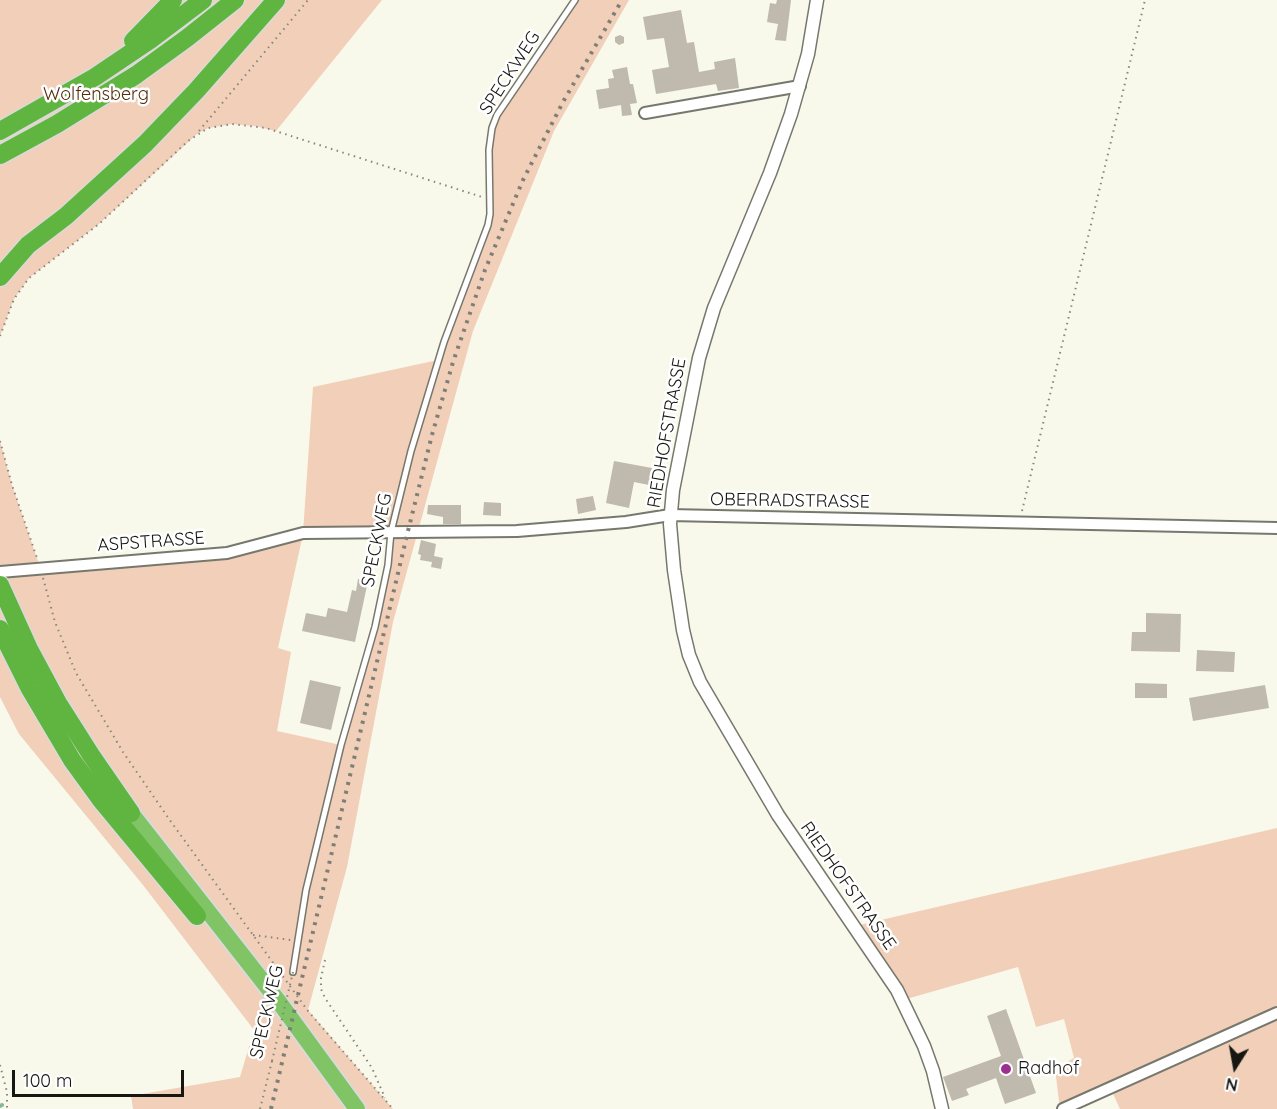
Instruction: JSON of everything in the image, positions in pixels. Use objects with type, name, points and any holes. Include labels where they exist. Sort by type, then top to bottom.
[{"type":"highway","points":[[94,77],[173,0]]},
{"type":"highway","points":[[0,131],[94,77],[150,40],[203,0]]},
{"type":"highway","points":[[0,155],[84,108],[136,75],[235,0]]},
{"type":"highway","points":[[0,277],[28,245],[66,216],[153,137],[196,92],[276,0]]},
{"type":"highway","points":[[0,585],[29,649],[58,703],[131,813],[273,994],[357,1109]]},
{"type":"highway","points":[[0,629],[30,689],[72,760],[106,807],[278,1016],[349,1109]]},
{"type":"street","name":"RIEDHOFSTRASSE","points":[[817,0],[800,86],[770,173],[704,338],[688,406],[670,515],[672,552],[680,618],[689,655],[700,682],[778,815],[897,990],[924,1046],[942,1109]]},
{"type":"street","points":[[645,113],[800,86]]},
{"type":"street","name":"OBERRADSTRASSE","points":[[303,533],[517,531],[626,522],[670,515],[1277,528]]},
{"type":"street","name":"ASPSTRASSE","points":[[0,572],[227,553],[303,533]]},
{"type":"street","points":[[1063,1109],[1277,1012]]},
{"type":"lane","name":"SPECKWEG","points":[[293,972],[306,890],[341,745],[375,627],[388,565],[391,532],[411,450],[438,360],[488,225],[489,150],[492,128],[497,116],[575,0]]},
{"type":"path","points":[[0,336],[14,299],[30,278],[99,224],[197,134],[308,0]]},
{"type":"path","points":[[1019,523],[1145,0]]},
{"type":"path","points":[[197,134],[208,128],[232,124],[266,128],[490,200]]},
{"type":"path","points":[[0,441],[12,485],[40,567],[49,605],[76,673],[88,696],[146,786],[308,1011],[393,1109]]},
{"type":"path","points":[[253,935],[286,939]]},
{"type":"path","points":[[325,960],[321,989],[325,999],[368,1062],[386,1100]]},
{"type":"path","name":"SPECKWEG","points":[[260,1109],[293,972]]},
{"type":"path","points":[[0,1065],[7,1092],[7,1109]]},
{"type":"green space","name":"Wolfensberg","points":[[0,0],[382,0],[276,131],[232,124],[208,128],[197,134],[99,224],[29,278],[14,299],[0,336]]},
{"type":"green space","points":[[575,0],[629,0],[554,131],[473,331],[393,622],[347,867],[308,1010],[393,1109],[133,1109],[131,1096],[240,1077],[254,1030],[143,885],[19,734],[0,697],[0,441],[12,485],[40,567],[216,554],[303,533],[313,387],[438,360],[488,225],[489,150],[497,115]],"holes":[[[391,532],[375,627],[341,745],[277,731],[291,652],[278,648],[303,534]]]},
{"type":"green space","points":[[1277,828],[1277,1109],[1120,1109],[1110,1087],[1060,1109],[1055,1069],[1074,1058],[1064,1019],[1036,1027],[1018,967],[903,1000],[855,926]]},
{"type":"building","points":[[777,0],[791,0],[786,41],[775,40],[778,24],[767,22],[770,3],[776,4]]},
{"type":"building","points":[[681,10],[687,43],[694,42],[699,72],[715,69],[714,62],[735,58],[739,88],[718,91],[716,84],[656,94],[652,70],[669,67],[664,38],[647,40],[643,17]]},
{"type":"building","points":[[620,35],[624,37],[624,43],[619,45],[615,42],[615,37]]},
{"type":"building","points":[[627,67],[637,103],[630,104],[632,115],[622,116],[621,105],[599,109],[596,90],[609,88],[608,79],[614,78],[612,70]]},
{"type":"building","points":[[614,461],[652,468],[649,485],[634,482],[629,508],[606,503]]},
{"type":"building","points":[[593,496],[596,510],[578,514],[576,499]]},
{"type":"building","points":[[484,502],[501,503],[501,516],[483,515]]},
{"type":"building","points":[[428,505],[461,505],[461,524],[443,524],[443,517],[427,514]]},
{"type":"building","points":[[421,540],[436,544],[434,556],[443,558],[441,569],[431,567],[432,562],[420,560],[421,555],[418,554]]},
{"type":"building","points":[[358,579],[368,581],[355,642],[302,631],[306,613],[326,617],[328,608],[347,612],[352,590],[356,591]]},
{"type":"building","points":[[1146,613],[1181,614],[1180,652],[1131,651],[1132,632],[1146,632]]},
{"type":"building","points":[[1197,650],[1235,652],[1234,672],[1196,671]]},
{"type":"building","points":[[310,680],[341,687],[331,730],[300,723]]},
{"type":"building","points":[[1135,683],[1167,684],[1167,698],[1135,698]]},
{"type":"building","points":[[1265,685],[1269,708],[1193,721],[1189,698]]},
{"type":"building","points":[[1006,1009],[1036,1093],[1005,1104],[996,1078],[966,1089],[969,1095],[952,1101],[943,1077],[1001,1056],[987,1016]]},
{"type":"railway","points":[[271,1109],[408,531],[453,362],[485,270],[523,180],[563,102],[622,0]]},
{"type":"place","name":"Radhof","points":[[1006,1069]]}]
